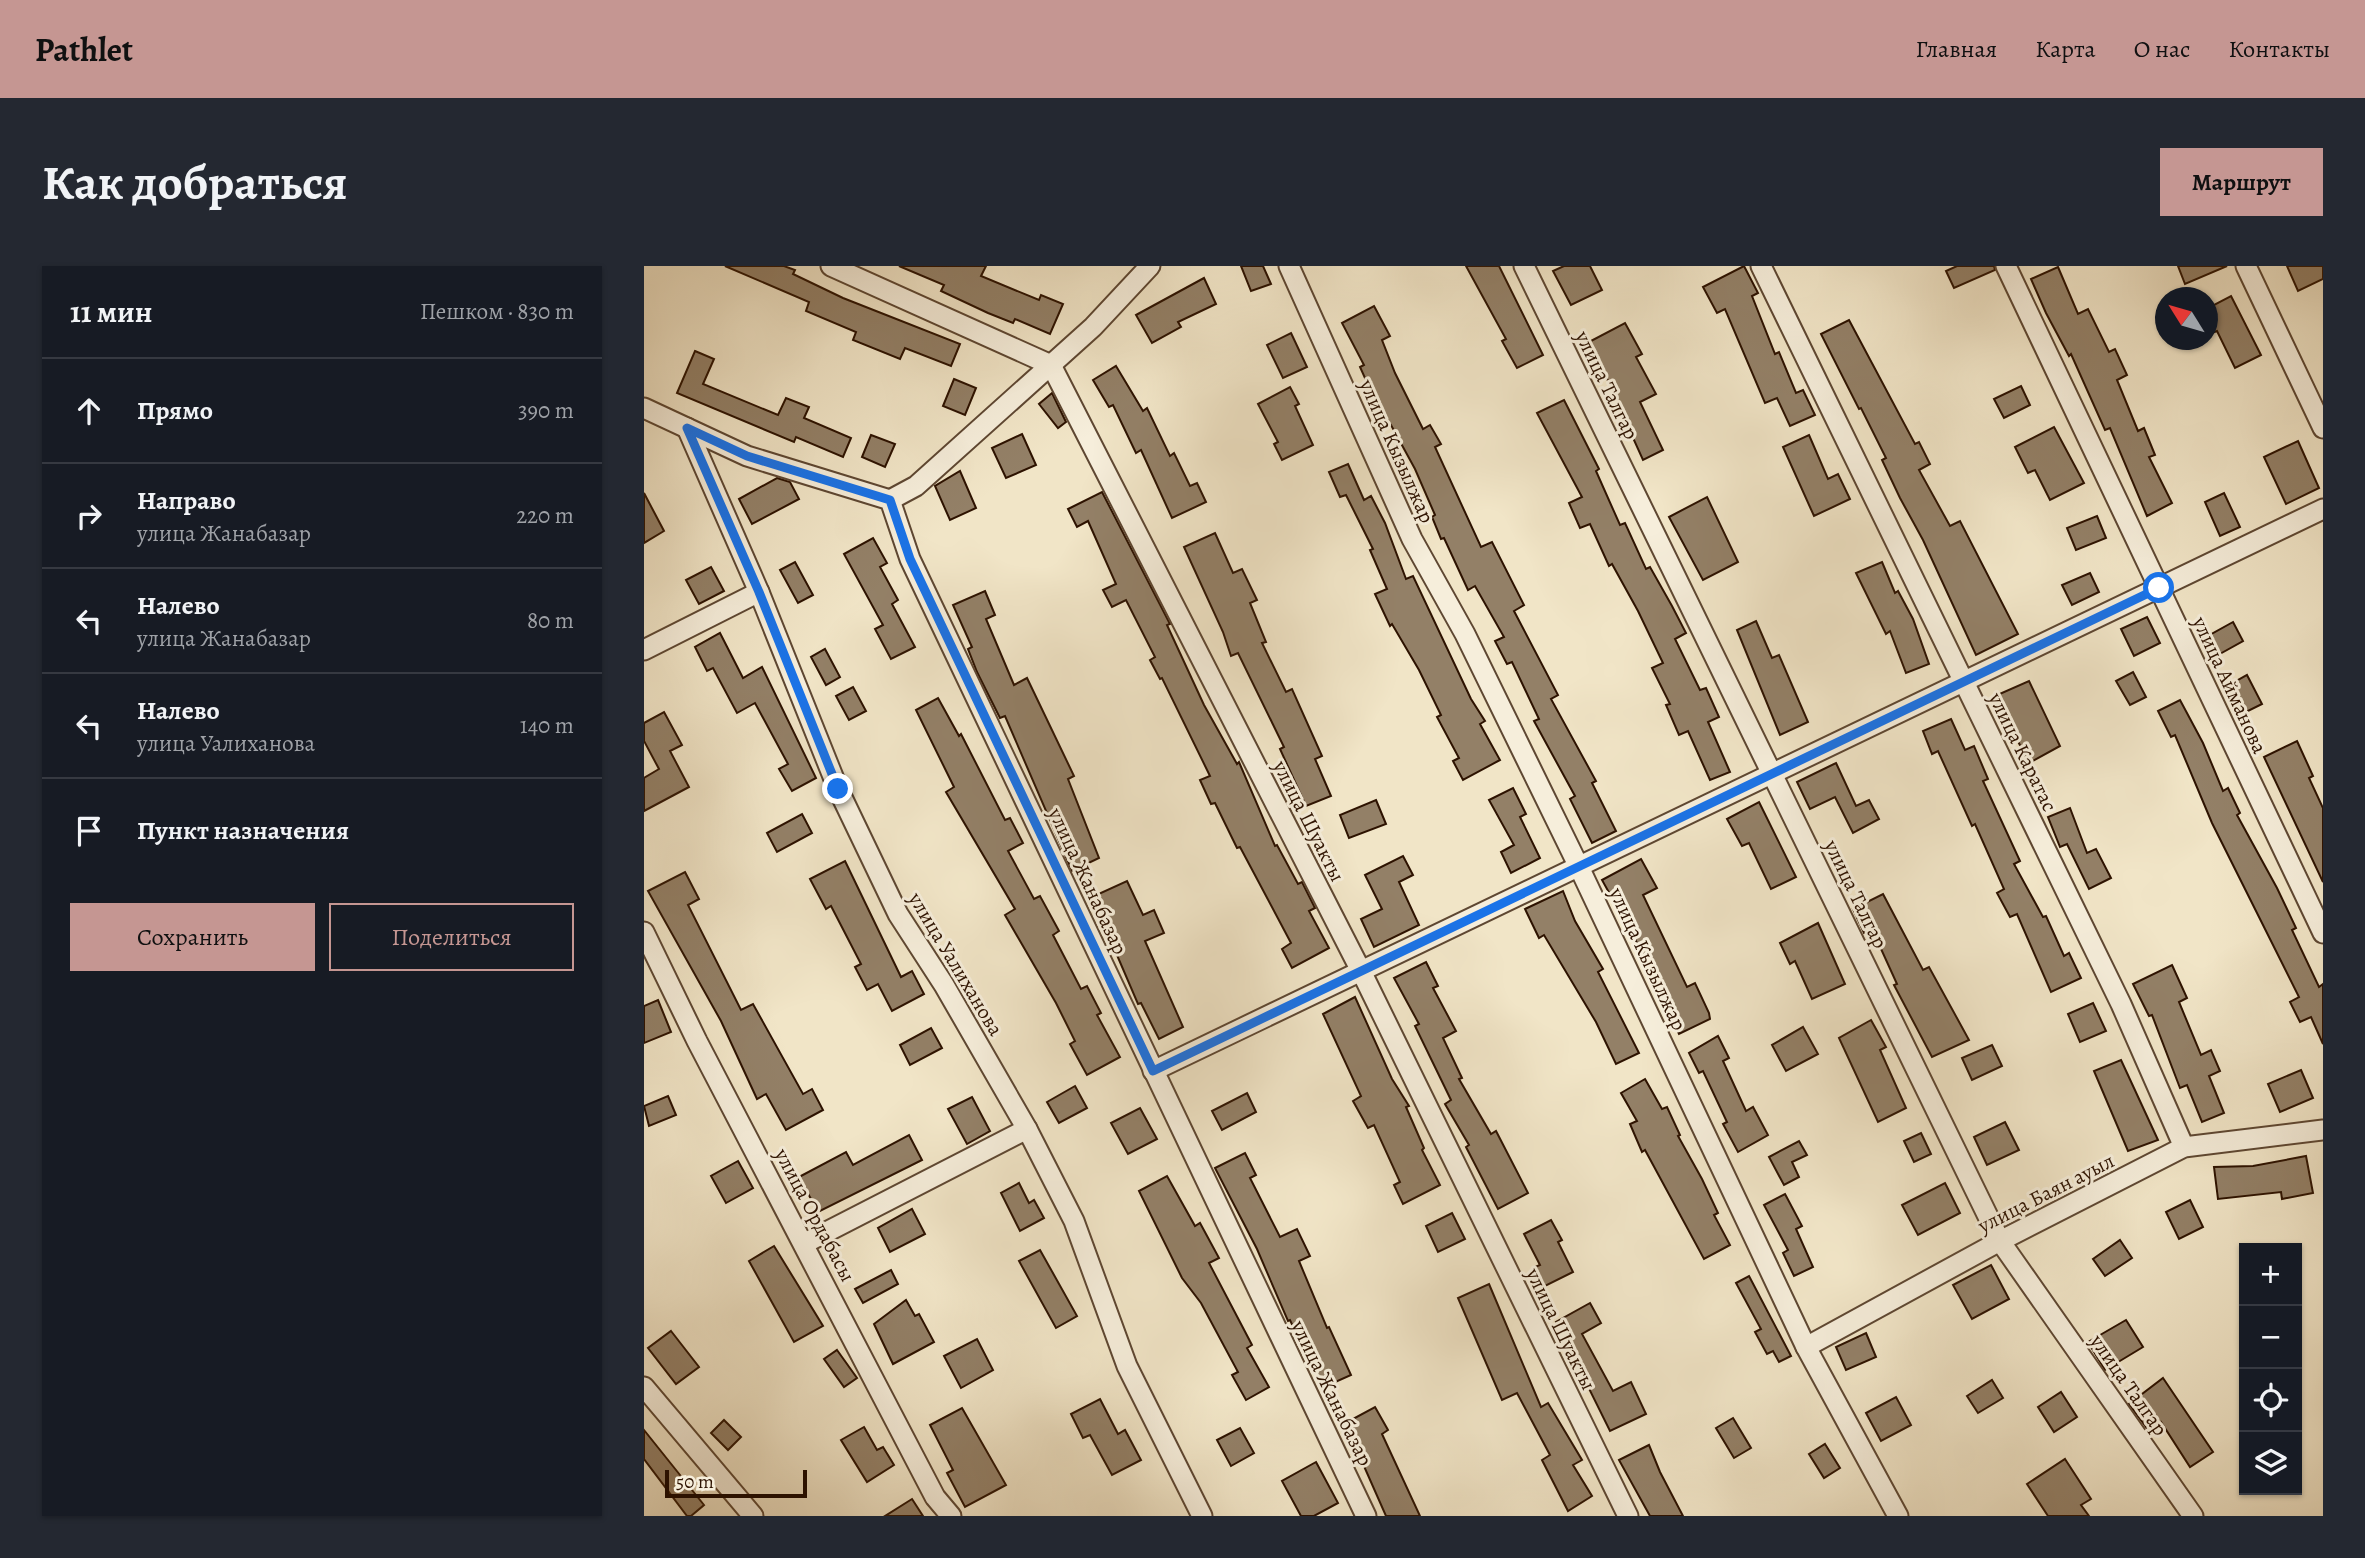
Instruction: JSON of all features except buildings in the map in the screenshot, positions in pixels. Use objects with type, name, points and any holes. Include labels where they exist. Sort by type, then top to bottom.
[{"type":"street","points":[[831,266],[1051,365]]},
{"type":"street","points":[[644,408],[747,456],[890,500],[916,486],[1051,365],[1093,327],[1150,266]]},
{"type":"street","name":"улица Кызылжар","points":[[1289,266],[1412,538],[1465,634],[1579,867],[1806,1347],[1899,1516]]},
{"type":"street","name":"улица Талгар","points":[[1524,266],[2000,1241],[2193,1516]]},
{"type":"street","name":"улица Каратас","points":[[1761,266],[2121,1004],[2185,1147]]},
{"type":"street","name":"улица Айманова","points":[[2006,266],[2323,933]]},
{"type":"street","points":[[2246,266],[2323,428]]},
{"type":"street","name":"улица Шуакты","points":[[1051,365],[1361,971],[1628,1516]]},
{"type":"street","name":"улица Уалиханова","points":[[687,428],[759,592],[838,789],[898,914],[944,985],[1027,1129],[1074,1221],[1127,1366],[1202,1516]]},
{"type":"street","name":"улица Жанабазар","points":[[890,500],[910,559],[1366,1516]]},
{"type":"street","points":[[1153,1071],[2323,509]]},
{"type":"street","points":[[644,650],[759,592]]},
{"type":"street","name":"улица Ордабасы","points":[[644,932],[697,1041],[936,1497],[951,1516]]},
{"type":"street","points":[[805,1243],[1027,1129]]},
{"type":"street","name":"улица Баян ауыл","points":[[1806,1347],[2000,1241],[2185,1147],[2323,1130]]},
{"type":"street","points":[[644,1387],[753,1516]]},
{"type":"route","points":[[838,789],[759,592],[687,428],[747,456],[890,500],[910,559],[1153,1071],[2159,588]]}]
